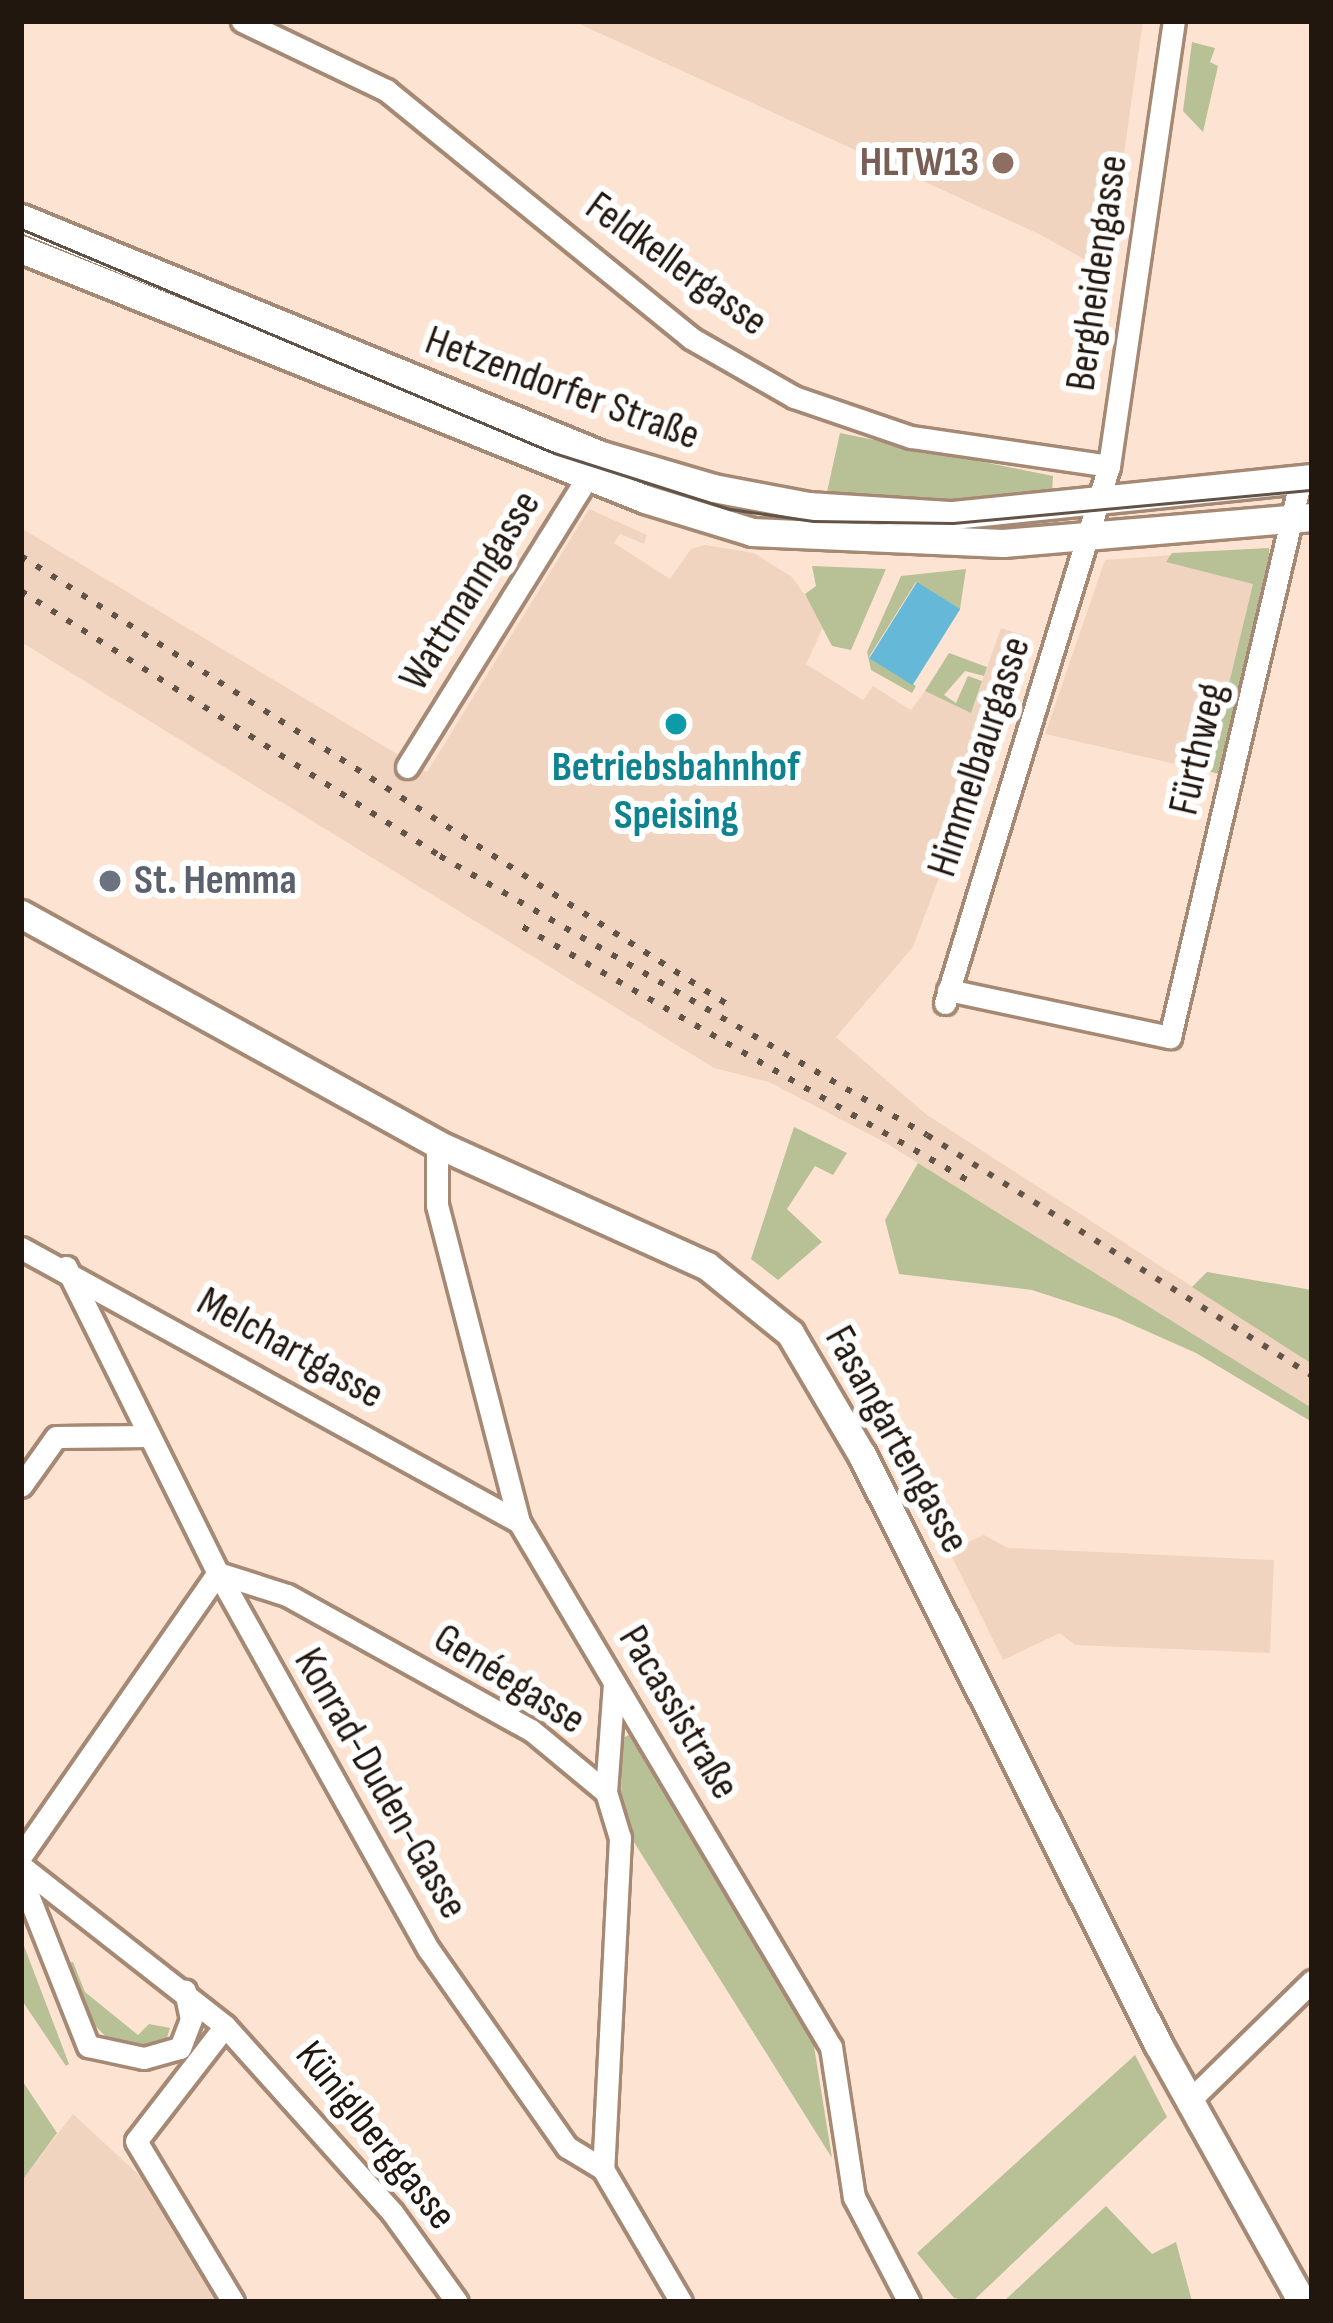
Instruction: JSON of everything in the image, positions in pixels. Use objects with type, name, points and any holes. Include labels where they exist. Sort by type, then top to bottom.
[{"type":"main road","name":"Hetzendorfer Straße","points":[[21,218],[596,465],[702,520],[804,539],[952,544],[1092,535]]},
{"type":"main road","name":"Hetzendorfer Straße","points":[[21,249],[596,465],[840,509],[953,515],[1101,500]]},
{"type":"main road","points":[[1101,500],[1306,478]]},
{"type":"main road","points":[[1092,535],[1302,517]]},
{"type":"main road","name":"Fasangartengasse","points":[[21,914],[437,1144],[707,1266],[766,1309],[806,1353],[1189,2101],[1303,2302]]},
{"type":"street","name":"Feldkellergasse","points":[[242,21],[386,91],[692,338],[794,397],[910,437],[1109,466]]},
{"type":"street","name":"Bergheidengasse","points":[[1092,535],[1109,466],[1174,21]]},
{"type":"street","name":"Wattmanngasse","points":[[407,767],[596,465]]},
{"type":"street","name":"Fürthweg","points":[[1170,1037],[1302,517],[1306,478]]},
{"type":"street","name":"Himmelbaurgasse","points":[[1092,535],[947,997],[1170,1037]]},
{"type":"street","name":"Pacassistraße","points":[[437,1144],[436,1205],[519,1522],[831,2047],[854,2197],[909,2302]]},
{"type":"street","name":"Melchartgasse","points":[[21,1248],[66,1268],[519,1522]]},
{"type":"street","name":"Konrad-Duden-Gasse","points":[[66,1268],[218,1573],[429,1950],[567,2147],[603,2169],[681,2302]]},
{"type":"street","points":[[21,1486],[56,1437],[149,1436]]},
{"type":"street","points":[[21,1856],[218,1573]]},
{"type":"street","name":"Genéegasse","points":[[218,1573],[287,1595],[531,1730],[606,1792],[620,1838],[603,2169]]},
{"type":"street","points":[[606,1792],[614,1681]]},
{"type":"street","name":"Küniglberggasse","points":[[21,1866],[225,2026],[392,2212],[457,2302]]},
{"type":"street","points":[[21,1877],[88,2046],[144,2059],[180,2048],[191,2018],[185,1991]]},
{"type":"street","points":[[1189,2101],[1305,2008],[1312,1981]]},
{"type":"street","points":[[225,2026],[136,2140],[233,2302]]},
{"type":"shaded area","name":"HLTW13","points":[[573,21],[1143,21],[1107,272],[1041,235]]},
{"type":"shaded area","points":[[589,509],[647,535],[644,544],[620,534],[614,543],[670,579],[691,549],[705,545],[754,553],[792,577],[825,623],[806,664],[863,700],[873,686],[911,710],[925,691],[971,713],[1001,628],[1029,637],[913,947],[836,1037],[927,1115],[1312,1364],[1312,1408],[886,1143],[769,1082],[714,1068],[21,642],[21,528],[427,772]]},
{"type":"shaded area","points":[[1269,548],[1223,775],[1045,734],[1105,560]]},
{"type":"shaded area","points":[[984,1535],[1008,1548],[1274,1560],[1270,1653],[1075,1645],[1060,1633],[1003,1660],[949,1551]]},
{"type":"shaded area","points":[[73,2114],[155,2190],[226,2302],[21,2302],[21,2182]]},
{"type":"green space","points":[[1192,42],[1215,48],[1210,62],[1218,66],[1203,132],[1183,111]]},
{"type":"green space","points":[[840,433],[1053,476],[1052,494],[949,501],[827,492]]},
{"type":"green space","points":[[1269,548],[1271,575],[1223,775],[1208,771],[1253,584],[1166,562],[1172,553]]},
{"type":"green space","points":[[812,566],[886,569],[851,650],[832,646],[805,594],[816,586]]},
{"type":"green space","points":[[966,569],[960,609],[916,582],[869,657],[916,686],[912,693],[871,670],[867,652],[901,576]]},
{"type":"green space","points":[[949,653],[987,667],[984,676],[965,671],[944,695],[956,703],[968,676],[982,681],[971,713],[925,691]]},
{"type":"green space","points":[[794,1127],[847,1153],[833,1175],[815,1166],[787,1209],[822,1242],[778,1280],[751,1259]]},
{"type":"green space","points":[[918,1163],[1312,1408],[1312,1422],[1196,1353],[1115,1317],[1032,1290],[899,1274],[885,1220]]},
{"type":"green space","points":[[1207,1272],[1312,1290],[1312,1364],[1192,1287]]},
{"type":"green space","points":[[629,1735],[812,2034],[832,2158],[632,1839],[621,1795],[622,1738]]},
{"type":"green space","points":[[21,1938],[69,2064],[66,2066],[21,1999]]},
{"type":"green space","points":[[73,1962],[85,1992],[138,2035],[149,2024],[170,2028],[166,2041],[146,2050],[106,2037],[90,2020],[67,1963]]},
{"type":"green space","points":[[1135,2055],[1167,2117],[972,2302],[954,2298],[917,2253]]},
{"type":"green space","points":[[21,2079],[57,2133],[21,2182]]},
{"type":"green space","points":[[1106,2206],[1152,2254],[1176,2242],[1192,2301],[1003,2302]]},
{"type":"water","points":[[917,582],[960,609],[913,685],[869,658]]},
{"type":"tram line","points":[[21,229],[554,453],[730,509],[813,521],[953,523],[1312,490]]},
{"type":"railway","points":[[21,556],[730,1006]]},
{"type":"railway","points":[[21,591],[440,856],[927,1135],[1312,1376]]},
{"type":"railway","points":[[523,927],[976,1185]]},
{"type":"place","name":"HLTW13","points":[[1003,163]]},
{"type":"place","name":"Betriebsbahnhof Speising","points":[[676,724]]},
{"type":"place","name":"St. Hemma","points":[[110,881]]}]
